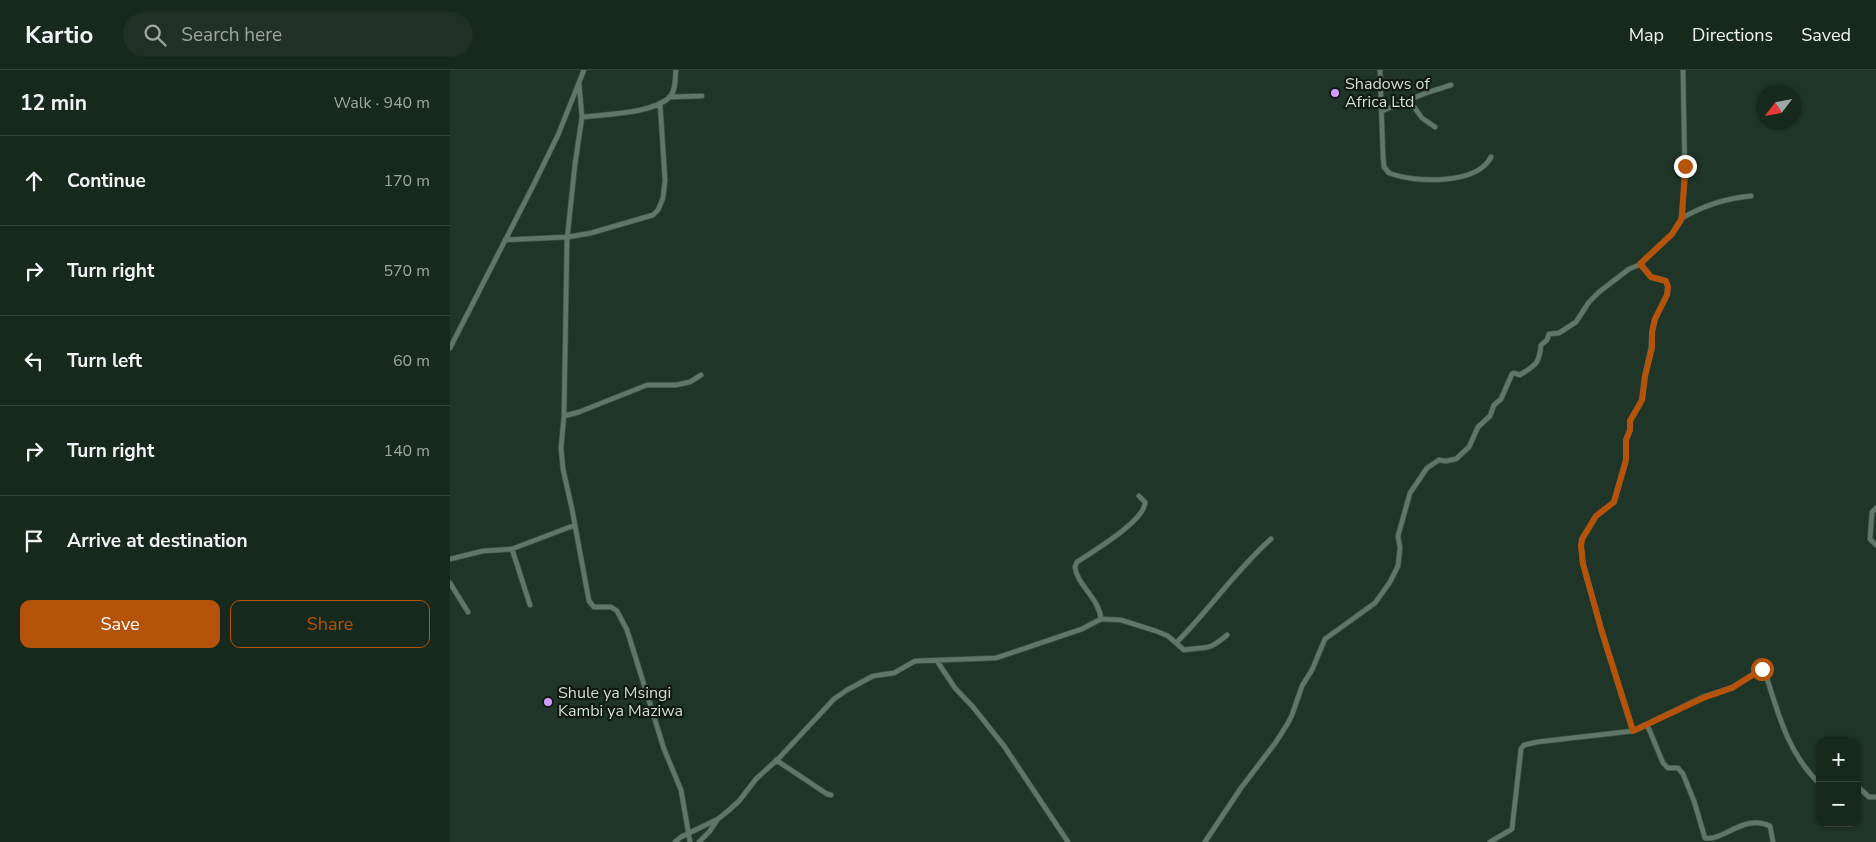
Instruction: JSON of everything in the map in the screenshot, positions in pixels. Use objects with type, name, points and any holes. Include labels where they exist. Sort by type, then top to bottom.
[{"type":"street","points":[[450,348],[558,135],[584,70]]},
{"type":"street","points":[[669,98],[674,89],[676,70]]},
{"type":"street","points":[[1380,70],[1384,167],[1389,173],[1417,179],[1454,178],[1482,169],[1492,157]]},
{"type":"street","points":[[1205,842],[1288,723],[1302,686],[1312,670],[1325,639],[1375,603],[1390,582],[1398,566],[1400,556],[1398,536],[1406,504],[1415,485],[1425,471],[1439,460],[1446,461],[1457,458],[1462,454],[1470,445],[1478,427],[1492,414],[1493,405],[1501,399],[1512,374],[1520,375],[1536,364],[1541,353],[1541,345],[1545,342],[1548,334],[1560,333],[1576,322],[1588,302],[1629,269],[1640,264],[1672,234],[1682,218],[1685,179],[1683,70]]},
{"type":"street","points":[[579,83],[582,117],[575,164],[568,237],[562,457],[589,601],[594,607],[611,607],[617,611],[627,630],[664,749],[681,790],[690,842]]},
{"type":"street","points":[[1382,111],[1451,86]]},
{"type":"street","points":[[582,117],[644,109],[669,98],[702,96]]},
{"type":"street","points":[[1409,100],[1422,118],[1435,127]]},
{"type":"street","points":[[505,240],[568,237],[653,215],[664,198],[665,180],[660,103]]},
{"type":"street","points":[[1682,218],[1729,198],[1751,196]]},
{"type":"street","points":[[1633,731],[1602,632],[1583,564],[1581,546],[1582,539],[1596,516],[1614,502],[1626,460],[1626,440],[1630,430],[1630,421],[1642,400],[1645,376],[1652,348],[1652,332],[1655,319],[1667,295],[1668,287],[1666,281],[1651,277],[1640,264]]},
{"type":"street","points":[[564,416],[647,385],[676,385],[690,382],[701,375]]},
{"type":"street","points":[[1101,620],[1098,607],[1074,567],[1078,562],[1131,525],[1146,505],[1139,496]]},
{"type":"street","points":[[1876,508],[1872,512],[1870,539],[1876,545]]},
{"type":"street","points":[[450,559],[483,551],[512,549],[575,525]]},
{"type":"street","points":[[1177,642],[1224,591],[1239,570],[1271,539]]},
{"type":"street","points":[[512,549],[530,605]]},
{"type":"street","points":[[450,583],[468,612]]},
{"type":"street","points":[[675,842],[688,833],[718,819],[739,801],[756,779],[834,700],[847,690],[873,676],[898,671],[915,661],[996,658],[1082,629],[1101,620],[1121,620],[1162,633],[1177,642],[1184,650],[1207,649],[1215,646],[1227,635]]},
{"type":"street","points":[[937,661],[955,688],[1004,746],[1068,842]]},
{"type":"street","points":[[1490,842],[1512,830],[1521,749],[1524,744],[1633,731],[1703,698],[1732,688],[1762,669],[1765,672],[1787,738],[1810,775],[1818,782]]},
{"type":"street","points":[[1646,725],[1663,763],[1668,768],[1678,768],[1683,774],[1705,838],[1713,840],[1750,823],[1759,822],[1770,826],[1773,842]]},
{"type":"street","points":[[776,760],[831,795]]},
{"type":"street","points":[[1861,790],[1868,797],[1876,797]]},
{"type":"street","points":[[699,842],[718,819]]},
{"type":"place","name":"Shadows of Africa Ltd","points":[[1335,93]]},
{"type":"place","name":"Shule ya Msingi Kambi ya Maziwa","points":[[548,702]]},
{"type":"route","points":[[1685,166],[1682,218],[1672,234],[1640,264],[1651,277],[1666,281],[1668,284],[1667,295],[1655,319],[1652,332],[1652,348],[1645,376],[1642,400],[1630,421],[1630,430],[1625,449],[1626,460],[1614,502],[1599,512],[1582,539],[1583,564],[1633,731],[1703,698],[1732,688],[1762,669]]}]
